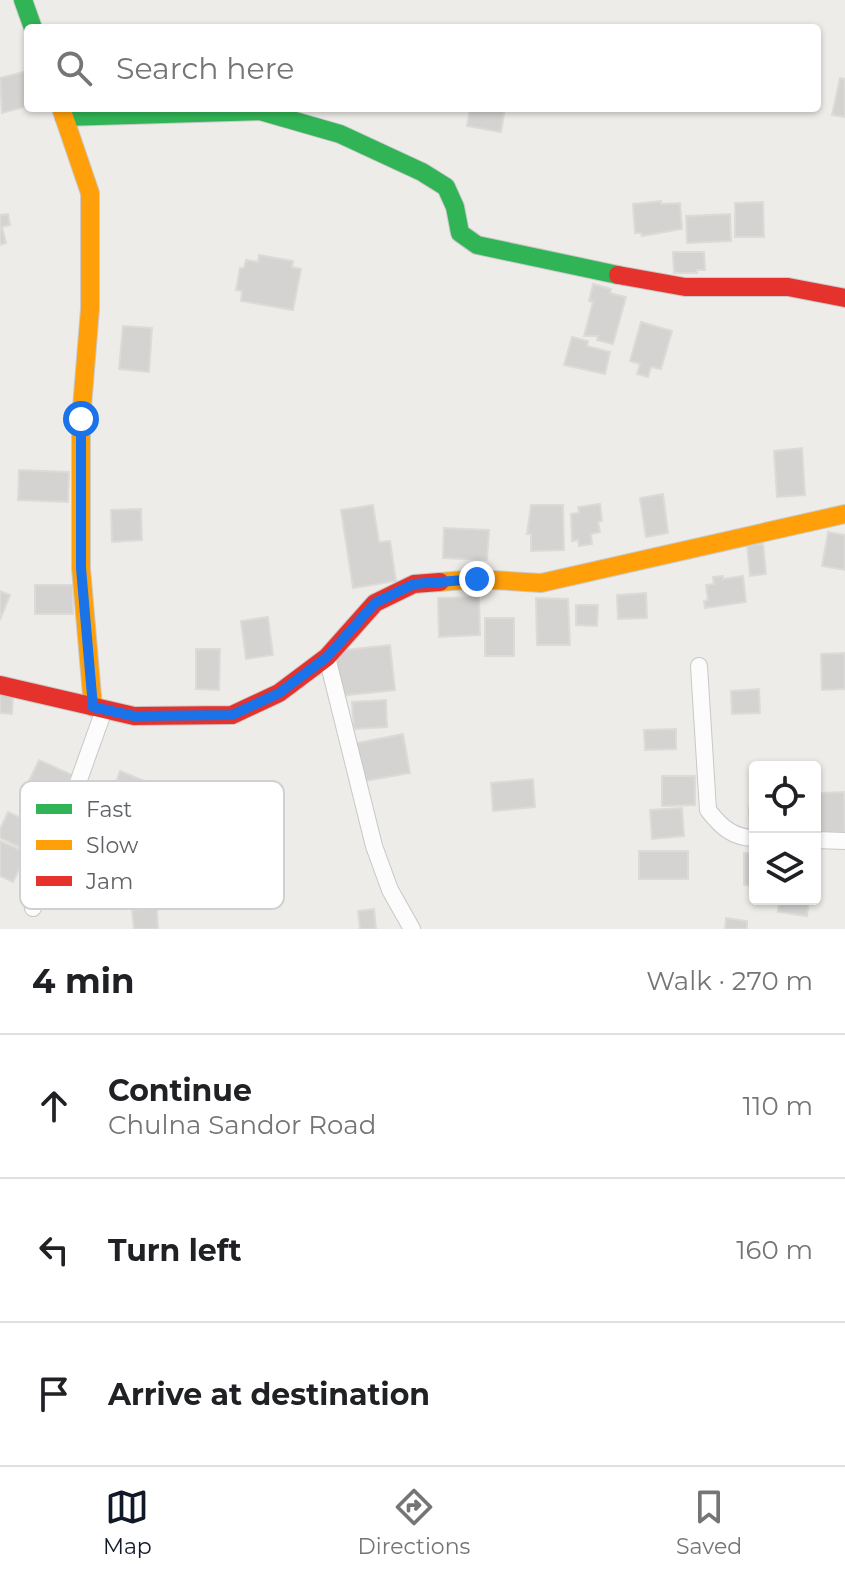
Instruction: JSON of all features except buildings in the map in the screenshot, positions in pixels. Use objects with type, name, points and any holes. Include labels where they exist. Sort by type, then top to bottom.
[{"type":"street","points":[[23,0],[32,24]]},
{"type":"street","points":[[74,781],[98,708],[81,568],[81,419],[90,309],[90,193],[62,113],[161,112]]},
{"type":"street","points":[[263,112],[340,134],[422,172],[446,187],[455,207],[460,233],[477,245],[571,267],[685,287],[788,287],[845,298]]},
{"type":"street","points":[[0,685],[134,716],[232,715],[279,693],[327,657],[375,603],[414,584],[477,579],[541,583],[845,514]]},
{"type":"street","points":[[327,657],[374,846],[390,890],[412,929]]},
{"type":"street","points":[[699,666],[708,810],[721,828],[749,838]]},
{"type":"street","points":[[821,840],[845,841]]},
{"type":"traffic: fast","points":[[23,0],[32,24]]},
{"type":"traffic: fast","points":[[64,117],[227,112]]},
{"type":"traffic: fast","points":[[263,112],[340,134],[422,172],[446,187],[455,207],[460,233],[477,245],[618,275]]},
{"type":"traffic: slow","points":[[62,112],[90,193],[90,309],[81,419],[81,568],[93,707]]},
{"type":"traffic: slow","points":[[440,582],[477,579],[541,583],[845,514]]},
{"type":"traffic: jam","points":[[618,275],[685,287],[788,287],[845,298]]},
{"type":"traffic: jam","points":[[0,685],[134,716],[232,715],[279,693],[327,657],[375,603],[414,584],[440,582]]},
{"type":"route","points":[[81,419],[81,568],[93,707],[134,716],[232,715],[279,693],[327,657],[375,603],[414,584],[477,579]]}]
